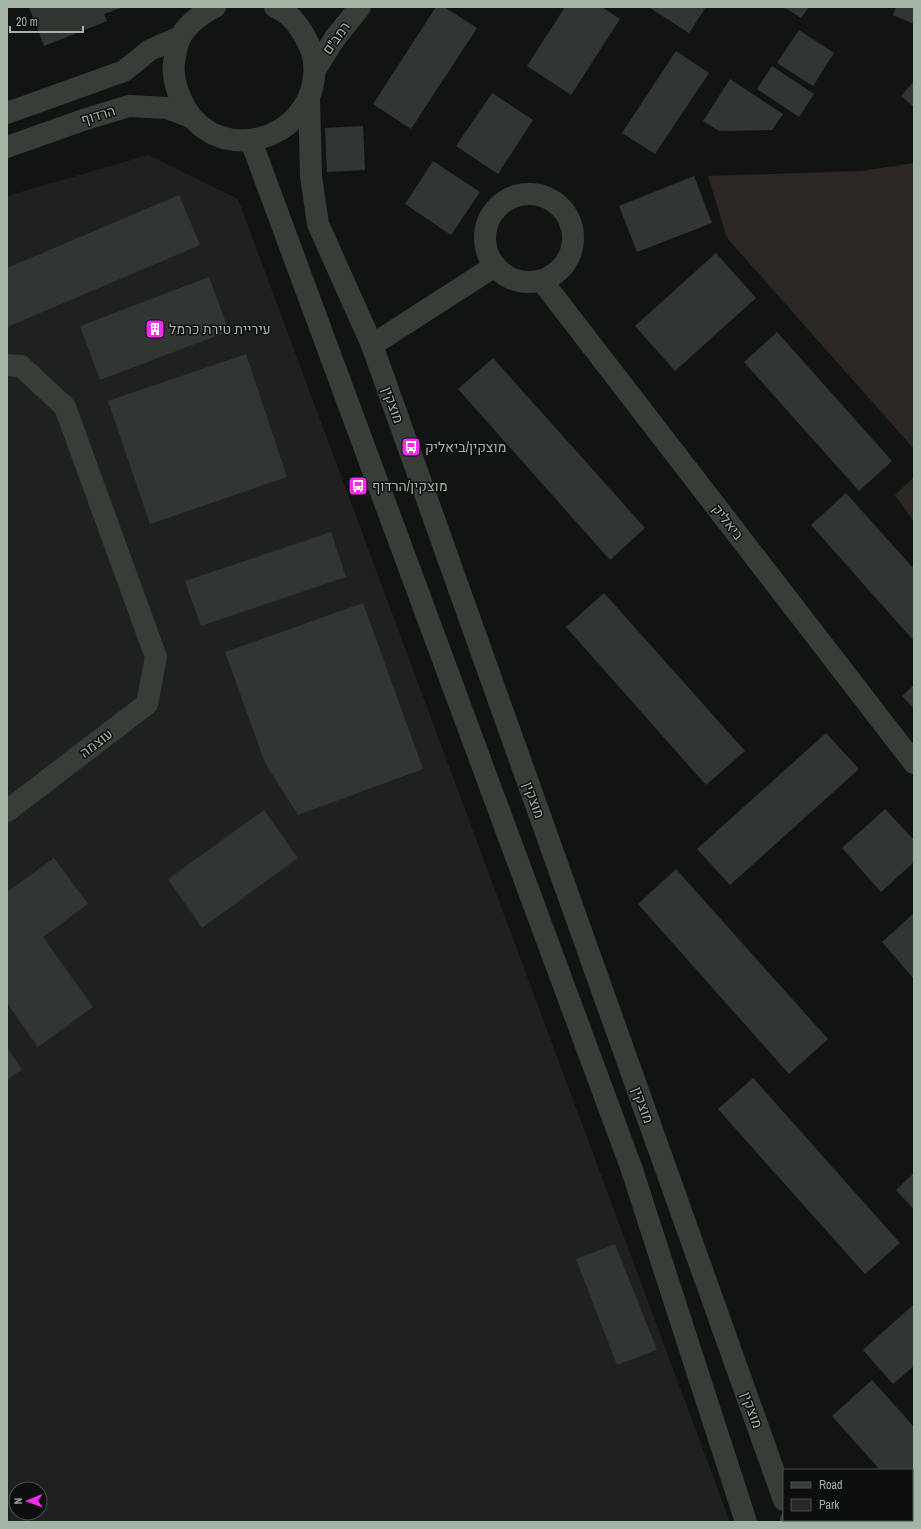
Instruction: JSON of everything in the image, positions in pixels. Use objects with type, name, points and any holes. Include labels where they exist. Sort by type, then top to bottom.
[{"type":"street","points":[[188,7],[183,33],[174,63],[175,82],[180,99],[191,117],[209,132],[229,139],[251,141],[269,136],[286,127],[300,114],[309,97],[313,84],[315,70],[312,52],[305,34],[283,7]]},
{"type":"street","points":[[7,113],[124,72],[150,50],[183,33],[206,11],[215,7]]},
{"type":"street","name":"רמב\"ם","points":[[315,70],[335,38],[360,7]]},
{"type":"street","name":"מוצקין","points":[[309,97],[311,176],[318,224],[372,345],[783,1497]]},
{"type":"street","name":"הרדוף","points":[[7,148],[83,120],[129,106],[167,108],[191,117]]},
{"type":"street","points":[[251,141],[631,1167],[746,1522]]},
{"type":"street","points":[[535,194],[542,196],[550,199],[561,208],[570,220],[574,235],[572,250],[566,264],[555,274],[542,281],[529,283],[516,281],[504,275],[495,266],[488,253],[485,238],[487,223],[495,210],[506,200],[520,195],[535,194]]},
{"type":"street","points":[[372,345],[495,266]]},
{"type":"street","name":"ביאליק","points":[[542,281],[914,763]]},
{"type":"street","name":"עוצמה","points":[[7,365],[21,366],[65,407],[156,657],[147,704],[7,811]]},
{"type":"shaded area","points":[[148,155],[238,199],[730,1522],[7,1522],[7,196]]},
{"type":"green space","points":[[914,163],[914,449],[727,238],[708,176],[861,171]]},
{"type":"green space","points":[[914,477],[914,522],[895,495]]},
{"type":"building","points":[[29,7],[123,7],[104,14],[107,21],[44,46]]},
{"type":"building","points":[[436,7],[444,7],[477,28],[411,129],[373,104]]},
{"type":"building","points":[[565,7],[602,7],[620,19],[571,95],[527,66]]},
{"type":"building","points":[[706,7],[689,33],[650,8]]},
{"type":"building","points":[[784,7],[809,7],[801,18]]},
{"type":"building","points":[[896,7],[914,7],[914,24],[893,15]]},
{"type":"building","points":[[799,30],[834,53],[813,86],[777,63]]},
{"type":"building","points":[[676,51],[709,73],[655,154],[622,133]]},
{"type":"building","points":[[772,66],[814,94],[799,117],[757,89]]},
{"type":"building","points":[[730,79],[783,114],[772,130],[719,131],[703,121]]},
{"type":"building","points":[[914,81],[914,107],[901,96]]},
{"type":"building","points":[[492,93],[533,120],[498,174],[456,146]]},
{"type":"building","points":[[363,126],[365,170],[327,172],[325,128]]},
{"type":"building","points":[[433,161],[480,192],[451,235],[405,204]]},
{"type":"building","points":[[694,176],[712,223],[637,252],[619,206]]},
{"type":"building","points":[[179,195],[200,245],[7,327],[7,268]]},
{"type":"building","points":[[716,253],[756,298],[675,371],[635,326]]},
{"type":"building","name":"עיריית טירת כרמל","points":[[209,277],[229,331],[100,380],[80,326]]},
{"type":"building","points":[[777,332],[892,461],[859,491],[744,362]]},
{"type":"building","points":[[246,354],[287,477],[150,524],[108,401]]},
{"type":"building","points":[[493,358],[645,528],[610,560],[458,389]]},
{"type":"building","points":[[846,493],[914,569],[914,641],[811,525]]},
{"type":"building","points":[[331,532],[346,577],[201,626],[185,581]]},
{"type":"building","points":[[604,593],[745,751],[706,785],[566,627]]},
{"type":"building","points":[[363,603],[423,769],[298,815],[265,763],[225,652]]},
{"type":"building","points":[[914,685],[914,709],[902,696]]},
{"type":"building","points":[[826,733],[859,769],[730,885],[697,849]]},
{"type":"building","points":[[885,809],[914,840],[914,862],[881,892],[842,848]]},
{"type":"building","points":[[264,810],[298,858],[202,928],[168,879]]},
{"type":"building","points":[[54,858],[88,904],[43,937],[93,1007],[38,1047],[7,1003],[7,892]]},
{"type":"building","points":[[676,869],[828,1039],[789,1074],[638,904]]},
{"type":"building","points":[[914,913],[914,979],[882,942]]},
{"type":"building","points":[[7,1048],[22,1069],[7,1080]]},
{"type":"building","points":[[753,1078],[900,1243],[865,1274],[718,1109]]},
{"type":"building","points":[[914,1173],[914,1210],[896,1190]]},
{"type":"building","points":[[615,1244],[657,1350],[617,1365],[576,1259]]},
{"type":"building","points":[[914,1304],[914,1366],[893,1384],[863,1350]]},
{"type":"building","points":[[872,1380],[914,1427],[914,1509],[913,1469],[879,1469],[832,1416]]},
{"type":"place","name":"עיריית טירת כרמל","points":[[155,329]]},
{"type":"place","name":"מוצקין/ביאליק","points":[[411,447]]},
{"type":"place","name":"מוצקין/הרדוף","points":[[358,486]]}]
